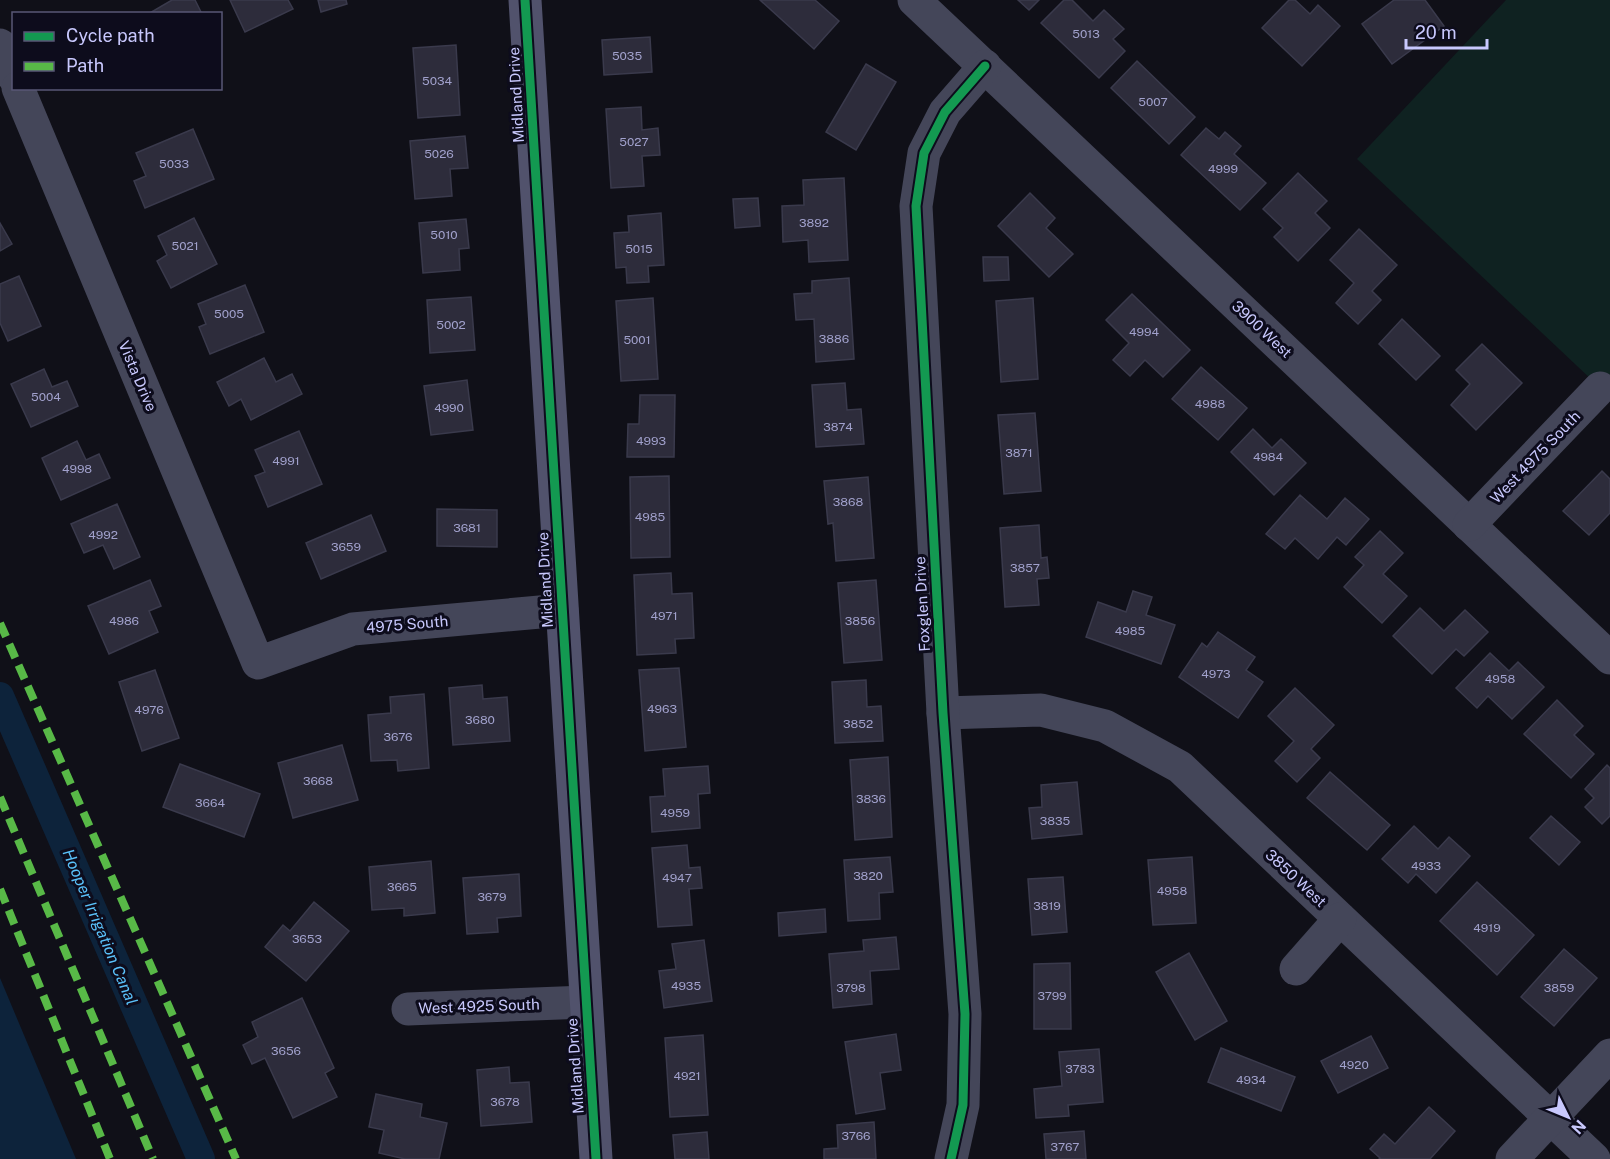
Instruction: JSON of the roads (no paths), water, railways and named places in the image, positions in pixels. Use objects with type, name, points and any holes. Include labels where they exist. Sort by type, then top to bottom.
[{"type":"street","name":"Midland Drive","points":[[525,0],[596,1159]]},
{"type":"street","name":"3900 West","points":[[915,0],[1610,658]]},
{"type":"street","points":[[0,45],[12,72]]},
{"type":"street","name":"Foxglen Drive","points":[[951,1159],[963,1105],[965,1014],[943,713],[916,206],[924,153],[945,112],[985,66]]},
{"type":"street","name":"Vista Drive","points":[[19,90],[258,663]]},
{"type":"street","name":"West 4975 South","points":[[1469,525],[1600,388]]},
{"type":"street","name":"4975 South","points":[[258,663],[353,629],[562,610]]},
{"type":"street","name":"3850 West","points":[[943,713],[1041,710],[1105,726],[1180,767],[1594,1159]]},
{"type":"street","points":[[1296,969],[1340,919]]},
{"type":"street","name":"West 4925 South","points":[[408,1009],[586,1002]]},
{"type":"street","points":[[1512,1159],[1610,1055]]},
{"type":"water","points":[[0,978],[76,1159],[0,1159]]},
{"type":"waterway","name":"Hooper Irrigation Canal","points":[[0,696],[201,1159]]}]
